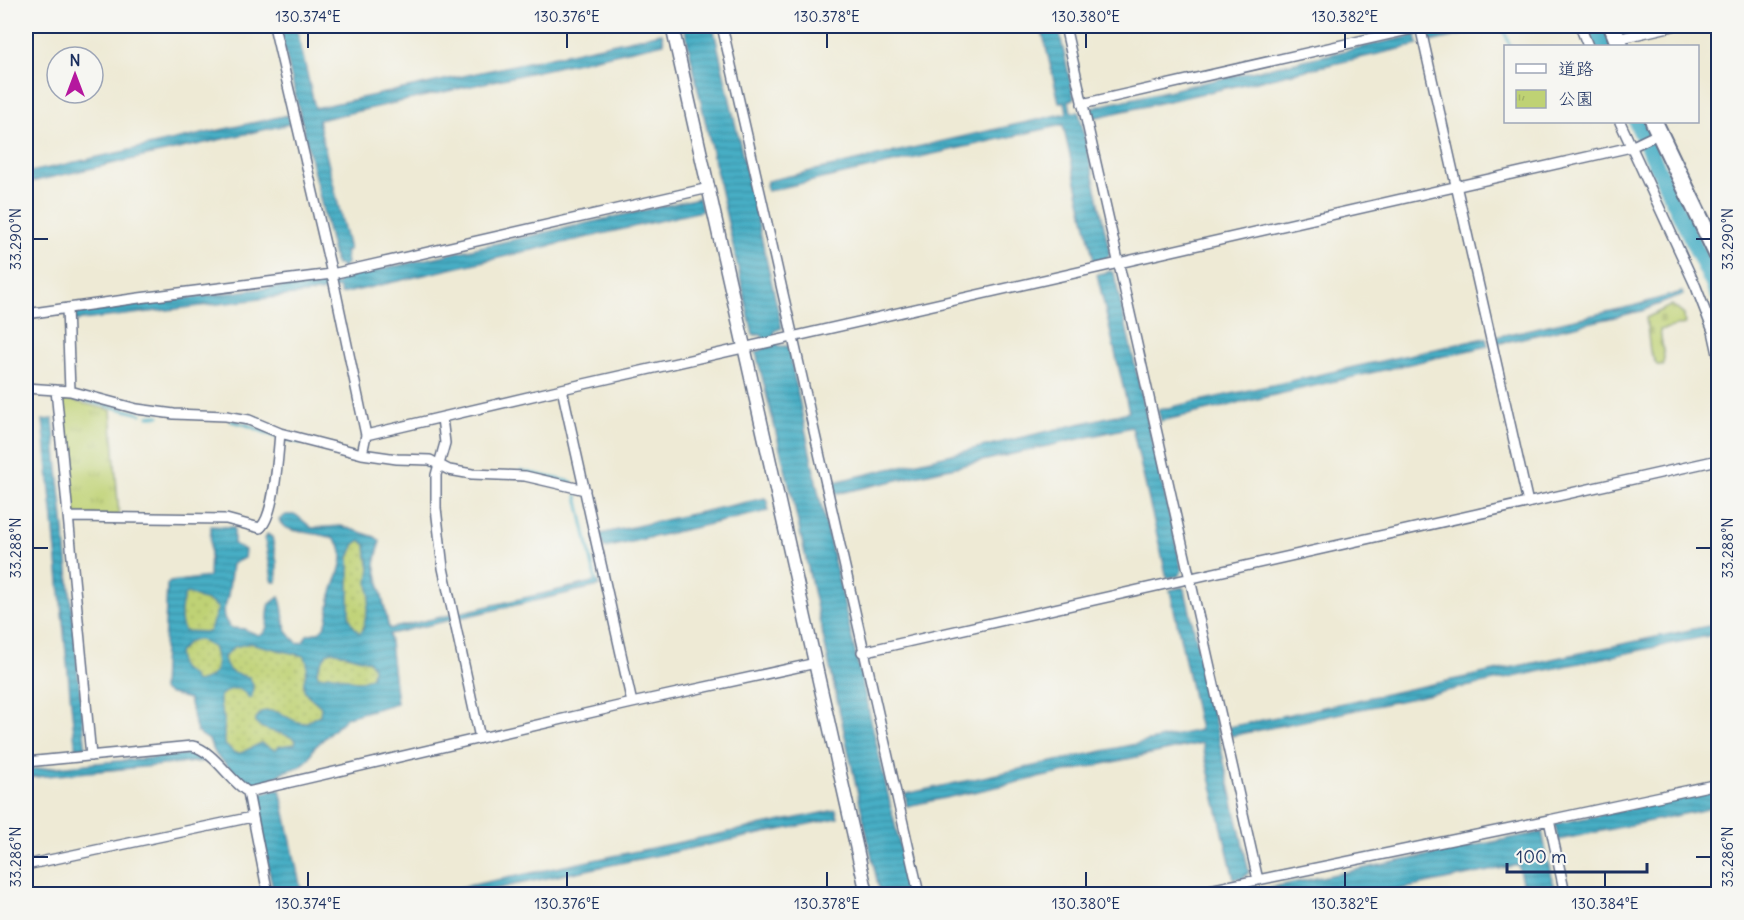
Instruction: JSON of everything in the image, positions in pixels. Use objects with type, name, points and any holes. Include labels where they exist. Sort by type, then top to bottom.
[{"type":"highway","points":[[1656,130],[1719,256]]},
{"type":"street","points":[[274,26],[340,272],[366,435],[362,454]]},
{"type":"street","points":[[672,26],[867,894]]},
{"type":"street","points":[[722,26],[862,652],[919,894]]},
{"type":"street","points":[[1065,26],[1258,880]]},
{"type":"street","points":[[1082,104],[1420,26],[1528,503]]},
{"type":"street","points":[[1580,26],[1588,45]]},
{"type":"street","points":[[1616,37],[1673,26]]},
{"type":"street","points":[[1620,123],[1696,287],[1719,354]]},
{"type":"street","points":[[366,435],[1632,146],[1656,130]]},
{"type":"street","points":[[26,314],[340,272],[709,189]]},
{"type":"street","points":[[67,308],[70,391]]},
{"type":"street","points":[[26,388],[70,391],[137,410],[226,416],[249,420],[280,433],[362,454],[397,459],[430,460],[448,470],[472,474],[525,476],[585,490]]},
{"type":"street","points":[[562,389],[632,703]]},
{"type":"street","points":[[56,390],[92,756]]},
{"type":"street","points":[[442,418],[445,443],[436,475],[436,508],[443,568],[480,738]]},
{"type":"street","points":[[69,518],[226,519],[260,528],[266,523],[274,490],[280,433]]},
{"type":"street","points":[[862,652],[1719,460]]},
{"type":"street","points":[[26,762],[192,746],[206,752],[238,786],[248,792],[816,663]]},
{"type":"street","points":[[1190,894],[1719,784]]},
{"type":"street","points":[[248,792],[268,894]]},
{"type":"street","points":[[26,865],[252,817]]},
{"type":"street","points":[[1549,820],[1565,894]]},
{"type":"green space","points":[[1672,305],[1684,315],[1685,324],[1660,330],[1664,357],[1663,366],[1657,365],[1650,352],[1646,318]]},
{"type":"green space","points":[[61,398],[111,410],[119,516],[73,514]]},
{"type":"green space","points":[[345,534],[372,542],[387,694],[345,700],[294,758],[250,771],[219,748],[200,692],[167,684],[175,591],[222,580],[219,633],[309,651],[338,636]]},
{"type":"water","points":[[279,26],[296,26],[315,108],[662,33],[664,43],[318,120],[349,250],[345,251],[347,264],[344,265],[347,277],[699,198],[702,211],[341,294],[339,288],[74,321],[72,313],[323,281],[329,286],[339,284],[338,279],[343,277],[341,265],[336,265]]},
{"type":"water","points":[[684,26],[713,26],[782,328],[774,331],[778,346],[788,346],[818,491],[911,894],[880,894],[793,500],[756,353],[765,348],[762,335],[753,335]]},
{"type":"water","points":[[1041,26],[1058,26],[1074,98],[1069,101],[1071,112],[1079,112],[1110,253],[1107,258],[1094,261],[1063,125],[768,191],[767,181],[1067,113],[1065,102],[1059,102]]},
{"type":"water","points":[[1464,26],[1500,26],[1430,42],[1428,37],[1429,33]]},
{"type":"water","points":[[1416,35],[1418,45],[1092,118],[1090,108]]},
{"type":"water","points":[[288,115],[290,124],[26,183],[26,173]]},
{"type":"water","points":[[1111,271],[1114,274],[1182,571],[1179,576],[1167,578],[1132,427],[835,494],[834,482],[1129,412],[1097,274]]},
{"type":"water","points":[[1682,292],[1683,295],[1641,311],[1496,344],[1495,337],[1633,306]]},
{"type":"water","points":[[1486,338],[1488,346],[1161,421],[1158,410]]},
{"type":"water","points":[[53,419],[86,752],[76,753],[43,420]]},
{"type":"water","points":[[765,498],[768,511],[604,548],[600,534]]},
{"type":"water","points":[[286,515],[296,515],[312,528],[341,526],[375,537],[380,541],[375,564],[389,629],[598,581],[599,586],[389,634],[397,703],[347,717],[313,749],[309,758],[301,765],[255,785],[247,784],[216,755],[209,740],[197,732],[189,699],[167,693],[162,689],[167,585],[170,582],[209,577],[211,526],[234,527],[234,544],[245,550],[244,558],[232,564],[228,596],[223,613],[230,628],[244,629],[258,635],[263,634],[267,628],[269,605],[279,597],[288,632],[298,643],[303,642],[307,635],[318,632],[325,625],[331,594],[340,571],[341,548],[332,538],[289,529],[279,520]],"holes":[[[361,540],[366,545],[370,567],[368,583],[370,596],[363,630],[359,633],[349,616],[349,557],[355,544]],[[186,593],[190,594],[218,608],[209,632],[184,631],[181,617]],[[200,640],[213,647],[216,660],[213,675],[195,682],[192,676],[180,667],[178,653],[188,642]],[[250,643],[304,656],[307,664],[304,689],[321,707],[320,715],[305,723],[269,711],[261,712],[256,719],[256,724],[291,737],[296,740],[295,744],[280,746],[275,750],[261,743],[241,753],[235,753],[224,744],[224,719],[220,696],[228,690],[236,689],[250,699],[253,685],[249,677],[229,670],[224,657],[234,647]],[[332,651],[369,661],[373,667],[372,676],[361,681],[333,675],[318,676],[317,670],[327,653]]]},
{"type":"water","points":[[267,534],[272,537],[277,563],[277,582],[273,582],[272,579],[265,539]]},
{"type":"water","points":[[1182,587],[1185,590],[1249,872],[1245,876],[1234,879],[1202,743],[907,806],[905,794],[1200,730],[1170,590]]},
{"type":"water","points":[[1718,624],[1718,634],[1231,736],[1229,727]]},
{"type":"water","points":[[200,753],[205,761],[26,778],[26,770]]},
{"type":"water","points":[[280,789],[302,894],[274,894],[253,795]]},
{"type":"water","points":[[1718,791],[1718,807],[1558,840],[1555,824]]},
{"type":"water","points":[[836,810],[838,818],[471,894],[429,894]]},
{"type":"water","points":[[1542,832],[1555,894],[1525,894],[1518,865],[1377,894],[1239,894]]},
{"type":"waterway","points":[[1502,26],[1510,45]]},
{"type":"waterway","points":[[1596,26],[1603,45]]},
{"type":"waterway","points":[[1636,123],[1718,295]]},
{"type":"waterway","points":[[64,395],[141,414]]},
{"type":"waterway","points":[[149,416],[159,416]]},
{"type":"waterway","points":[[231,421],[276,437]]},
{"type":"waterway","points":[[285,439],[301,443]]},
{"type":"waterway","points":[[424,464],[430,468]]},
{"type":"waterway","points":[[521,471],[572,482]]},
{"type":"waterway","points":[[577,496],[596,582]]},
{"type":"waterway","points":[[1242,877],[1245,893]]}]
